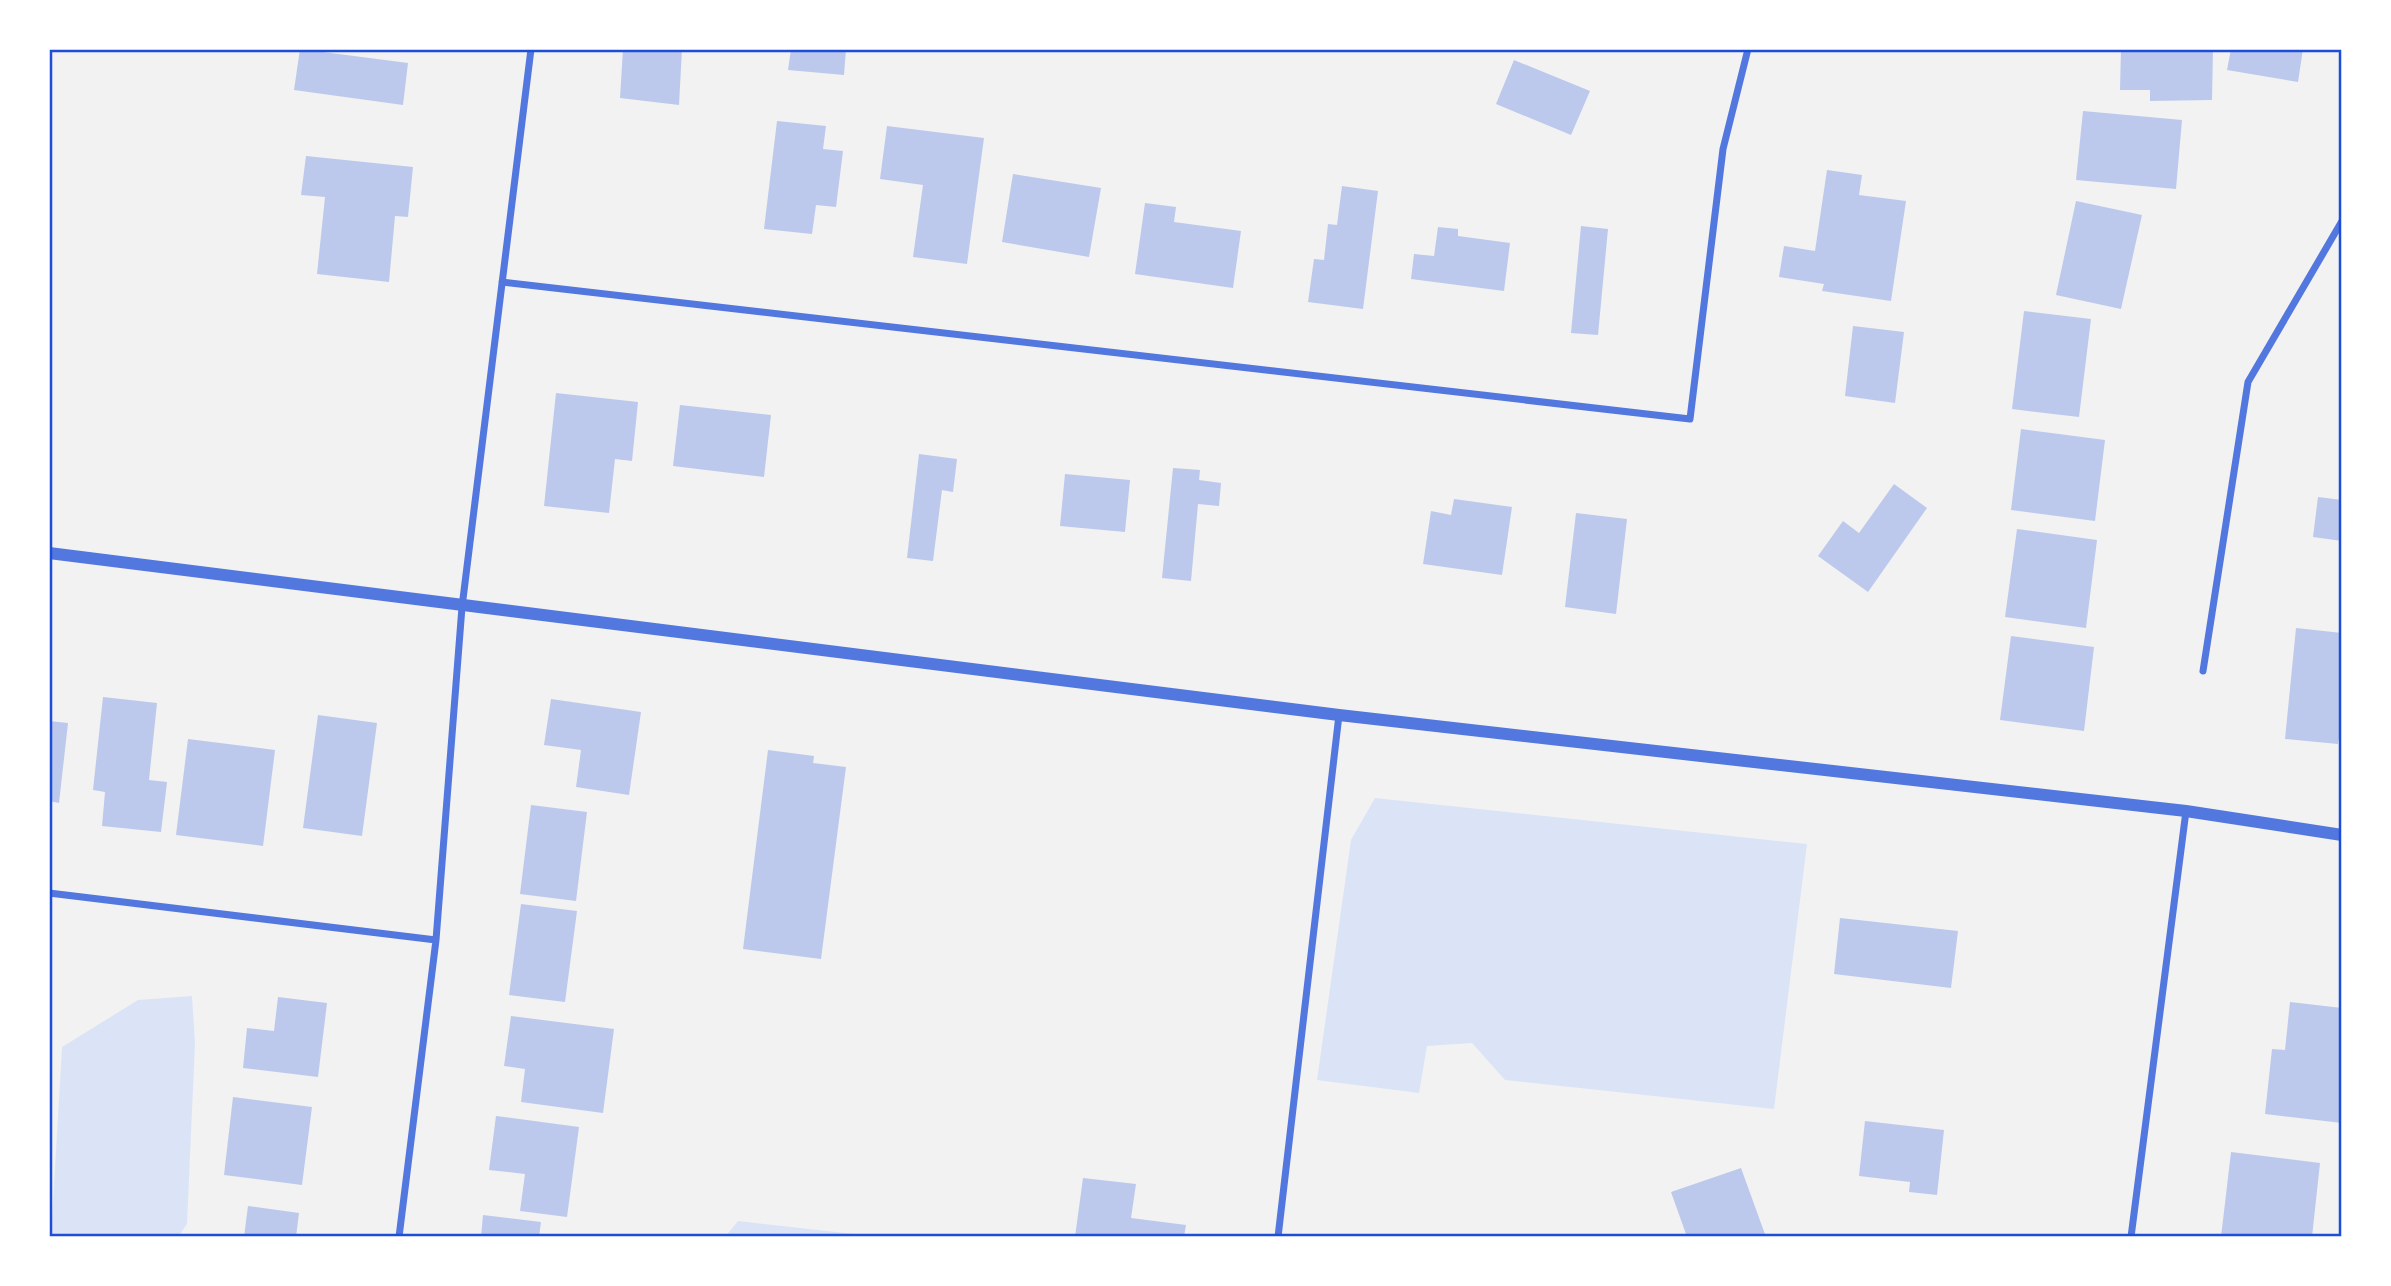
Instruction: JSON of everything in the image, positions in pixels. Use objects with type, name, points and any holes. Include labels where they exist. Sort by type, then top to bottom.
[{"type":"street","points":[[399,1237],[436,940],[462,607],[531,49]]},
{"type":"street","points":[[502,282],[1690,418],[1723,149],[1748,49]]},
{"type":"street","points":[[2203,671],[2248,382],[2342,221]]},
{"type":"street","points":[[49,553],[462,607],[1339,715],[2186,811],[2342,835]]},
{"type":"street","points":[[1278,1237],[1339,715]]},
{"type":"street","points":[[2131,1237],[2186,811]]},
{"type":"street","points":[[49,893],[436,940]]},
{"type":"shaded area","points":[[1375,798],[1807,844],[1774,1109],[1505,1080],[1472,1043],[1427,1046],[1419,1093],[1317,1080],[1351,840]]},
{"type":"shaded area","points":[[192,996],[195,1043],[187,1224],[178,1237],[51,1237],[62,1047],[138,1000]]},
{"type":"shaded area","points":[[738,1221],[881,1237],[725,1237]]},
{"type":"building","points":[[300,49],[408,63],[403,105],[294,90]]},
{"type":"building","points":[[623,49],[682,49],[679,105],[620,98]]},
{"type":"building","points":[[791,49],[846,49],[844,75],[788,70]]},
{"type":"building","points":[[2121,49],[2213,49],[2212,100],[2150,101],[2150,90],[2120,90]]},
{"type":"building","points":[[2231,49],[2303,49],[2298,82],[2227,70]]},
{"type":"building","points":[[1514,60],[1590,91],[1571,135],[1496,104]]},
{"type":"building","points":[[2083,111],[2182,120],[2176,189],[2076,180]]},
{"type":"building","points":[[777,121],[826,126],[823,149],[843,151],[836,207],[816,205],[812,234],[764,229]]},
{"type":"building","points":[[887,126],[984,138],[967,264],[913,257],[923,185],[880,179]]},
{"type":"building","points":[[306,156],[413,167],[408,217],[395,216],[389,282],[317,274],[325,197],[301,195]]},
{"type":"building","points":[[1827,170],[1862,175],[1859,195],[1906,201],[1891,301],[1822,291],[1824,284],[1779,277],[1784,246],[1815,251]]},
{"type":"building","points":[[1013,174],[1101,188],[1089,257],[1002,242]]},
{"type":"building","points":[[1342,186],[1378,191],[1363,309],[1308,302],[1314,259],[1324,260],[1328,224],[1337,225]]},
{"type":"building","points":[[2076,201],[2142,215],[2121,309],[2056,295]]},
{"type":"building","points":[[1145,203],[1176,207],[1174,222],[1241,231],[1233,288],[1135,274]]},
{"type":"building","points":[[1581,226],[1608,229],[1598,335],[1571,333]]},
{"type":"building","points":[[1438,227],[1458,229],[1458,236],[1510,243],[1504,291],[1411,279],[1414,254],[1434,256]]},
{"type":"building","points":[[2024,311],[2091,319],[2079,417],[2012,409]]},
{"type":"building","points":[[1853,326],[1904,332],[1895,403],[1845,396]]},
{"type":"building","points":[[556,393],[638,402],[632,461],[615,459],[609,513],[544,506]]},
{"type":"building","points":[[680,405],[771,415],[764,477],[673,466]]},
{"type":"building","points":[[2021,429],[2105,440],[2095,521],[2011,510]]},
{"type":"building","points":[[919,454],[957,459],[953,492],[942,490],[933,561],[907,558]]},
{"type":"building","points":[[1173,468],[1200,470],[1199,480],[1221,483],[1219,506],[1198,504],[1191,581],[1162,578]]},
{"type":"building","points":[[1065,474],[1130,480],[1125,532],[1060,526]]},
{"type":"building","points":[[1894,484],[1927,508],[1868,592],[1818,556],[1843,521],[1859,533]]},
{"type":"building","points":[[2318,497],[2342,500],[2342,541],[2313,537]]},
{"type":"building","points":[[1454,499],[1512,507],[1502,575],[1423,564],[1431,511],[1451,515]]},
{"type":"building","points":[[1576,513],[1627,519],[1616,614],[1565,607]]},
{"type":"building","points":[[2017,529],[2097,540],[2086,628],[2005,617]]},
{"type":"building","points":[[2296,628],[2342,633],[2342,719],[2338,744],[2285,739]]},
{"type":"building","points":[[2011,636],[2094,647],[2084,731],[2000,720]]},
{"type":"building","points":[[103,697],[157,703],[149,780],[167,782],[161,832],[102,826],[105,792],[93,790]]},
{"type":"building","points":[[551,699],[641,712],[629,795],[576,787],[581,750],[544,745]]},
{"type":"building","points":[[318,715],[377,723],[362,836],[303,828]]},
{"type":"building","points":[[49,721],[68,723],[59,803],[49,801]]},
{"type":"building","points":[[188,739],[275,750],[263,846],[176,835]]},
{"type":"building","points":[[768,750],[814,756],[813,763],[846,767],[821,959],[743,949]]},
{"type":"building","points":[[531,805],[587,812],[576,901],[520,894]]},
{"type":"building","points":[[521,904],[577,911],[565,1002],[509,995]]},
{"type":"building","points":[[1840,918],[1958,931],[1951,988],[1834,974]]},
{"type":"building","points":[[278,997],[327,1003],[318,1077],[243,1068],[247,1028],[274,1031]]},
{"type":"building","points":[[2290,1002],[2342,1008],[2342,1123],[2265,1114],[2272,1049],[2285,1050]]},
{"type":"building","points":[[511,1016],[614,1029],[603,1113],[521,1102],[525,1069],[504,1066]]},
{"type":"building","points":[[233,1097],[312,1107],[302,1185],[224,1175]]},
{"type":"building","points":[[496,1116],[579,1127],[567,1217],[520,1211],[525,1174],[489,1170]]},
{"type":"building","points":[[1865,1121],[1944,1130],[1937,1195],[1909,1192],[1910,1182],[1859,1176]]},
{"type":"building","points":[[2231,1152],[2320,1163],[2312,1237],[2221,1237]]},
{"type":"building","points":[[1741,1168],[1766,1237],[1687,1237],[1671,1192]]},
{"type":"building","points":[[1083,1178],[1136,1184],[1131,1218],[1186,1225],[1184,1237],[1075,1237]]},
{"type":"building","points":[[248,1206],[299,1213],[296,1237],[244,1237]]},
{"type":"building","points":[[483,1215],[541,1222],[539,1237],[481,1237]]}]
